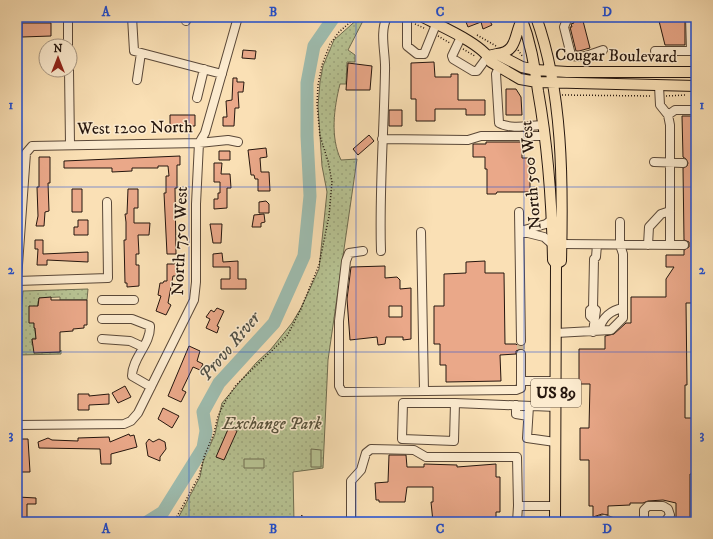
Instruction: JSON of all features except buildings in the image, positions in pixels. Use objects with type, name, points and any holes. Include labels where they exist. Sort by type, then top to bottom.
[{"type":"main road","points":[[423,17],[437,20],[461,38],[495,52],[507,52],[516,49],[521,19]]},
{"type":"main road","name":"US 89","points":[[536,17],[545,43],[552,71],[553,83]]},
{"type":"main road","name":"US 89","points":[[521,19],[533,55],[537,82]]},
{"type":"main road","name":"Cougar Boulevard","points":[[696,72],[536,70],[522,67],[495,52],[491,62],[520,79],[537,82],[696,86]]},
{"type":"main road","name":"North 500 West","points":[[537,82],[544,125],[553,219],[561,260],[556,264],[555,522]]},
{"type":"main road","name":"North 500 West","points":[[553,83],[562,208],[557,244]]},
{"type":"street","points":[[68,17],[68,38]]},
{"type":"street","points":[[132,17],[134,51],[222,74]]},
{"type":"street","points":[[199,143],[205,133],[238,17]]},
{"type":"street","points":[[381,251],[382,139],[386,55],[383,32],[387,17]]},
{"type":"street","points":[[407,17],[407,46],[417,54],[424,54],[437,20]]},
{"type":"street","points":[[568,17],[564,27],[571,55],[576,58],[603,50]]},
{"type":"street","points":[[655,51],[691,52],[690,17]]},
{"type":"street","points":[[461,38],[452,56],[453,59],[473,71],[477,72],[495,52]]},
{"type":"street","points":[[137,80],[141,52]]},
{"type":"street","points":[[499,67],[496,74],[499,123],[503,125],[516,126],[544,125]]},
{"type":"street","points":[[197,98],[204,69]]},
{"type":"street","points":[[69,78],[70,144]]},
{"type":"street","points":[[659,86],[660,105],[668,115],[670,125],[670,245]]},
{"type":"street","points":[[668,115],[675,110],[696,110]]},
{"type":"street","points":[[382,139],[468,140],[481,136],[545,136]]},
{"type":"street","name":"West 1200 North","points":[[19,219],[26,153],[32,146],[70,144],[199,143],[228,140],[238,142]]},
{"type":"street","name":"North 750 West","points":[[17,425],[124,424],[131,421],[138,413],[194,300],[196,282],[196,204],[199,143]]},
{"type":"street","points":[[654,162],[683,162]]},
{"type":"street","points":[[19,219],[17,280],[108,278],[107,202]]},
{"type":"street","points":[[648,245],[649,227],[661,214],[670,211]]},
{"type":"street","points":[[519,212],[521,341]]},
{"type":"street","points":[[520,231],[546,224],[553,219]]},
{"type":"street","points":[[556,333],[611,330],[623,318],[623,254],[620,245],[620,222]]},
{"type":"street","points":[[520,231],[537,234],[557,244],[684,245]]},
{"type":"street","points":[[421,232],[424,391]]},
{"type":"street","points":[[594,244],[596,257],[594,259],[593,308],[596,310],[596,318],[594,320],[596,331]]},
{"type":"street","points":[[363,251],[349,253],[346,261],[339,321],[339,386],[342,392],[516,390],[520,388],[521,354]]},
{"type":"street","points":[[102,300],[134,300]]},
{"type":"street","points":[[596,331],[601,322],[614,309],[623,308]]},
{"type":"street","points":[[102,319],[132,319],[150,326],[150,333],[132,367],[132,376],[151,387]]},
{"type":"street","points":[[102,339],[130,341],[143,347]]},
{"type":"street","points":[[520,381],[556,381]]},
{"type":"street","points":[[455,403],[454,441],[402,440],[403,403],[455,403],[556,407]]},
{"type":"street","points":[[516,405],[516,414],[528,416]]},
{"type":"street","points":[[529,406],[527,438],[555,442]]},
{"type":"street","points":[[351,522],[351,481],[361,470],[366,453],[372,449],[414,450],[426,457],[517,457],[517,522]]},
{"type":"street","points":[[518,506],[554,506]]},
{"type":"street","points":[[644,522],[645,508],[655,506],[668,509],[670,515],[665,522]]},
{"type":"street","points":[[594,522],[604,519],[612,522]]},
{"type":"path","points":[[174,522],[199,476],[218,416],[226,400],[236,385],[287,336],[300,311],[319,265],[329,216],[332,182],[328,161],[320,136],[317,104],[318,85],[322,64],[330,44],[339,32],[356,17]]},
{"type":"path","points":[[474,34],[495,52]]},
{"type":"path","points":[[516,49],[523,57]]},
{"type":"path","points":[[283,521],[301,521],[302,514]]},
{"type":"green space","name":"Exchange Park","points":[[360,17],[365,17],[348,50],[355,55],[355,62],[347,62],[346,84],[340,84],[334,122],[335,142],[341,160],[357,159],[328,360],[323,468],[293,472],[294,522],[176,522],[200,477],[203,462],[215,434],[222,403],[256,363],[271,349],[292,323],[301,308],[319,269],[327,192],[322,166],[318,106],[320,82],[323,66],[334,40]]},
{"type":"green space","points":[[88,289],[87,300],[60,300],[60,297],[39,298],[34,323],[36,339],[32,339],[34,352],[60,352],[61,350],[61,354],[18,355],[23,291]]},
{"type":"green space","points":[[311,449],[321,450],[321,467],[311,467]]},
{"type":"green space","points":[[244,459],[264,459],[264,468],[244,468]]},
{"type":"waterway","name":"Provo River","points":[[147,522],[163,512],[203,448],[206,431],[203,412],[219,383],[274,323],[304,256],[310,196],[307,136],[307,83],[314,46],[334,17]]},
{"type":"tunnel","points":[[521,341],[521,354]]}]
